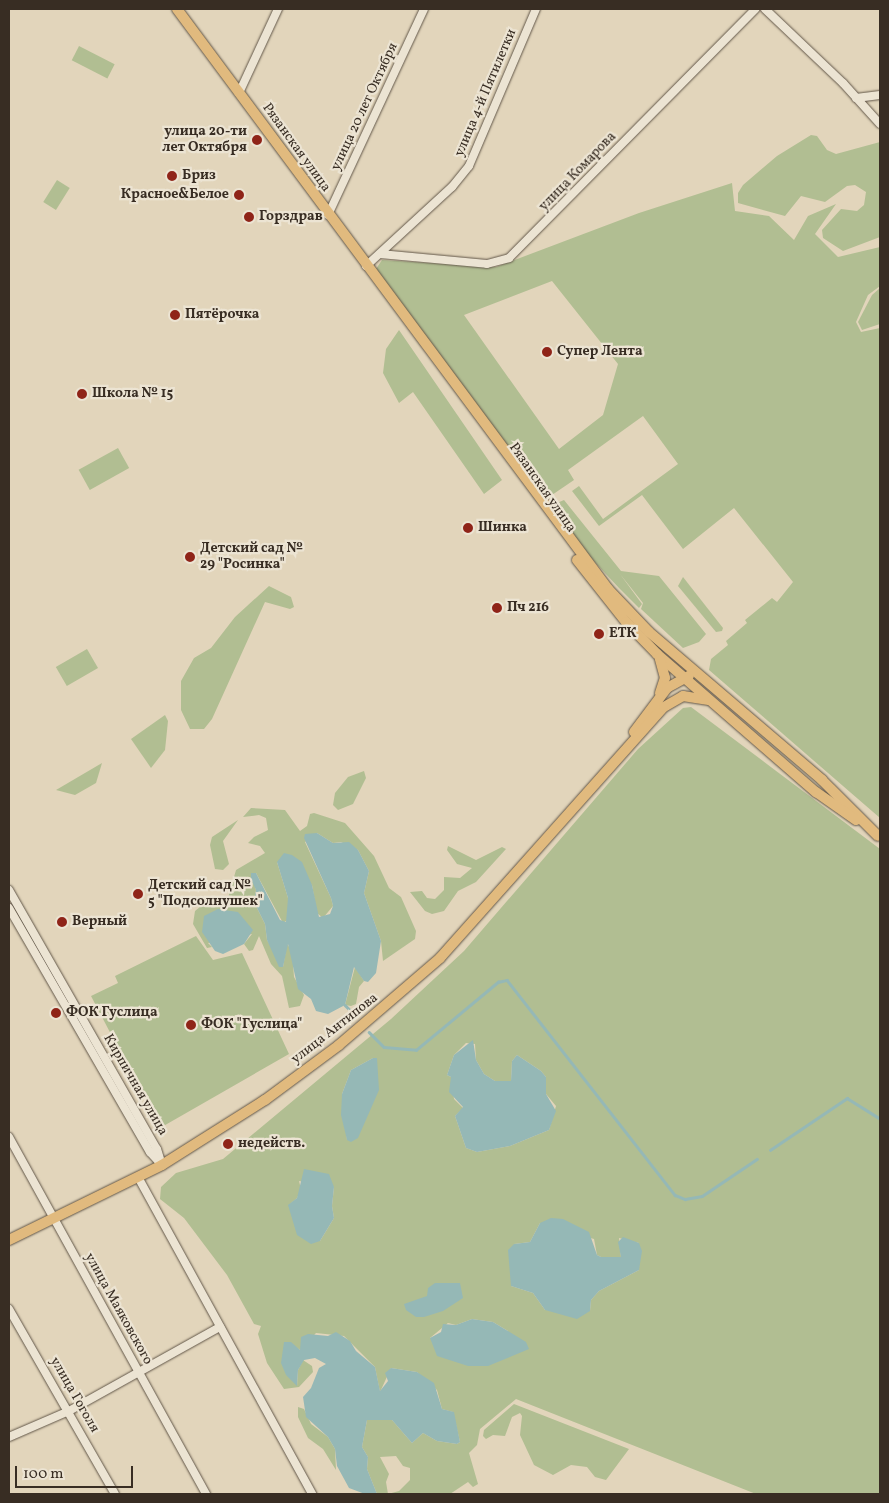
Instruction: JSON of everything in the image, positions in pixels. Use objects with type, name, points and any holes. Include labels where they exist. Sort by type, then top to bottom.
[{"type":"main road","name":"Рязанская улица","points":[[176,9],[603,583],[680,660],[718,692]]},
{"type":"main road","name":"Рязанская улица","points":[[394,302],[599,590],[657,654],[816,792],[879,837]]},
{"type":"main road","points":[[657,654],[662,662],[664,678],[660,704]]},
{"type":"main road","points":[[680,660],[684,669],[683,677],[694,678],[718,692],[822,780],[879,837]]},
{"type":"main road","name":"улица Антипова","points":[[9,1240],[162,1165],[289,1083],[415,980],[487,908],[683,677]]},
{"type":"main road","name":"улица Антипова","points":[[660,704],[683,696],[709,700]]},
{"type":"street","points":[[239,93],[278,9]]},
{"type":"street","name":"улица 20 лет Октября","points":[[328,215],[424,9]]},
{"type":"street","name":"улица 4-й Пятилетки","points":[[366,266],[452,187],[469,166],[536,9]]},
{"type":"street","name":"улица Комарова","points":[[380,254],[488,264],[509,258],[755,9]]},
{"type":"street","points":[[765,9],[880,124]]},
{"type":"street","points":[[856,98],[880,95]]},
{"type":"street","name":"Кирпичная улица","points":[[9,890],[157,1149],[162,1165]]},
{"type":"street","name":"Кирпичная улица","points":[[9,908],[150,1152],[162,1165]]},
{"type":"street","name":"улица Маяковского","points":[[9,1137],[206,1494]]},
{"type":"street","points":[[138,1177],[312,1494]]},
{"type":"street","name":"улица Гоголя","points":[[9,1309],[69,1410],[115,1494]]},
{"type":"street","points":[[9,1437],[69,1410],[220,1327]]},
{"type":"green space","points":[[79,46],[115,64],[107,78],[72,60]]},
{"type":"green space","points":[[811,135],[817,136],[827,150],[836,154],[880,142],[880,237],[843,251],[823,238],[822,230],[841,209],[857,211],[864,205],[866,192],[855,185],[847,186],[825,202],[801,196],[785,216],[738,203],[738,193],[743,185],[777,156]]},
{"type":"green space","points":[[57,180],[70,188],[56,210],[43,202]]},
{"type":"green space","points":[[732,183],[735,211],[769,216],[794,240],[808,216],[836,204],[815,234],[838,257],[880,247],[880,286],[868,295],[856,322],[861,332],[880,328],[880,818],[709,670],[711,659],[728,645],[726,641],[747,623],[745,620],[772,598],[777,602],[793,582],[734,508],[683,549],[642,495],[599,526],[572,491],[579,486],[603,519],[678,464],[643,416],[568,470],[574,480],[549,497],[541,497],[376,269],[382,260],[496,267],[639,213]],"holes":[[[552,281],[618,364],[603,415],[559,449],[464,315]]]},
{"type":"green space","points":[[880,288],[880,324],[862,330],[858,322],[872,295]]},
{"type":"green space","points":[[399,330],[502,480],[484,494],[413,392],[399,403],[383,373],[386,349]]},
{"type":"green space","points":[[118,448],[129,468],[90,490],[79,470]]},
{"type":"green space","points":[[564,500],[621,571],[659,576],[706,634],[699,642],[683,648],[641,609],[643,603],[620,574],[642,604],[639,608],[619,588],[590,557],[556,510],[557,503]]},
{"type":"green space","points":[[683,577],[723,628],[722,631],[716,632],[678,586]]},
{"type":"green space","points":[[269,586],[291,597],[294,607],[290,609],[265,602],[212,719],[204,729],[190,729],[181,710],[181,681],[194,658],[211,648],[235,617]]},
{"type":"green space","points":[[87,649],[98,668],[67,686],[56,667]]},
{"type":"green space","points":[[691,707],[880,849],[880,1494],[756,1494],[516,1399],[480,1429],[477,1445],[469,1453],[478,1484],[473,1487],[468,1482],[450,1494],[388,1494],[377,1494],[367,1469],[368,1457],[362,1447],[367,1420],[392,1420],[412,1443],[423,1433],[437,1441],[457,1444],[460,1442],[453,1412],[442,1409],[437,1390],[417,1372],[391,1368],[380,1392],[375,1367],[344,1336],[316,1333],[300,1350],[297,1348],[297,1386],[298,1370],[303,1360],[312,1366],[313,1372],[299,1387],[284,1389],[267,1363],[258,1334],[261,1326],[254,1324],[227,1275],[184,1218],[160,1199],[161,1187],[176,1173],[223,1159],[391,1019],[464,951],[638,749],[683,708]],"holes":[[[466,1043],[475,1044],[476,1060],[484,1074],[495,1081],[511,1081],[512,1061],[517,1055],[541,1071],[546,1077],[546,1094],[556,1106],[549,1130],[510,1146],[477,1152],[466,1148],[455,1116],[463,1108],[454,1099],[451,1077],[447,1075],[454,1055]],[[373,1058],[347,1140],[342,1094],[351,1070]],[[299,1181],[334,1187],[332,1206],[334,1218],[320,1241],[289,1205],[297,1198],[301,1189]],[[540,1223],[594,1239],[597,1255],[601,1257],[621,1257],[619,1238],[639,1243],[639,1270],[599,1291],[591,1300],[590,1311],[545,1310],[533,1293],[511,1286],[514,1244],[530,1242]],[[472,1319],[493,1322],[508,1331],[430,1338],[448,1323],[456,1325]],[[396,1456],[403,1466],[410,1468],[410,1480],[399,1491],[388,1494],[386,1482],[389,1474],[380,1457]]]},
{"type":"green space","points":[[165,715],[168,721],[165,750],[151,768],[131,739]]},
{"type":"green space","points":[[102,763],[96,783],[75,795],[56,790]]},
{"type":"green space","points":[[364,771],[366,778],[353,804],[338,810],[333,805],[335,793],[348,777]]},
{"type":"green space","points":[[251,808],[285,810],[300,831],[307,826],[310,814],[314,813],[345,823],[374,856],[389,888],[401,897],[416,931],[415,939],[383,961],[381,941],[364,893],[369,871],[358,850],[341,842],[333,843],[317,833],[305,842],[333,906],[323,918],[317,913],[312,885],[277,862],[288,898],[289,919],[283,923],[256,873],[251,873],[256,890],[254,902],[265,924],[267,940],[283,967],[287,944],[292,951],[294,977],[304,995],[300,1006],[289,1008],[282,976],[271,964],[259,936],[253,950],[249,951],[244,944],[252,934],[208,943],[212,947],[207,948],[193,924],[195,911],[211,898],[228,898],[236,870],[265,853],[260,846],[248,843],[254,837],[268,830],[266,818],[259,815],[243,817]]},
{"type":"green space","points":[[238,820],[223,841],[229,864],[223,870],[215,869],[210,845],[212,837]]},
{"type":"green space","points":[[448,846],[476,860],[502,847],[506,849],[476,882],[458,891],[444,911],[432,914],[425,911],[410,892],[422,891],[427,898],[435,899],[444,890],[444,877],[460,878],[472,868],[457,864],[447,850]]},
{"type":"green space","name":"ФОК \"Гуслица\"","points":[[196,936],[213,960],[242,953],[289,1054],[160,1128],[91,996],[118,983],[115,976]]},
{"type":"green space","points":[[355,967],[364,981],[359,987],[356,1004],[351,1006],[345,1005]]},
{"type":"green space","points":[[514,1404],[629,1449],[606,1480],[595,1477],[587,1467],[571,1465],[553,1475],[534,1465],[520,1435],[522,1416],[520,1413],[512,1417],[505,1436],[493,1435],[486,1439],[483,1436],[484,1430]]},
{"type":"green space","points":[[298,1407],[304,1409],[311,1424],[328,1437],[335,1449],[336,1470],[323,1449],[308,1438],[298,1417]]},
{"type":"water","points":[[317,833],[333,843],[349,842],[358,850],[369,871],[364,893],[381,941],[376,973],[368,982],[364,981],[354,967],[345,1005],[328,1014],[316,1011],[311,999],[298,989],[288,944],[283,967],[279,967],[267,940],[265,924],[254,902],[256,890],[251,879],[251,873],[256,873],[280,920],[286,922],[288,898],[277,862],[284,853],[292,855],[302,862],[312,885],[319,917],[330,914],[333,906],[331,898],[304,838],[305,834]]},
{"type":"water","points":[[218,909],[238,912],[253,930],[244,944],[223,954],[215,951],[202,932],[204,916]]},
{"type":"water","points":[[473,1040],[476,1060],[484,1074],[495,1081],[511,1081],[512,1061],[517,1055],[541,1071],[546,1077],[546,1094],[556,1111],[549,1130],[510,1146],[477,1152],[466,1148],[455,1116],[463,1107],[449,1092],[451,1077],[447,1075],[454,1055]]},
{"type":"water","points":[[373,1058],[377,1058],[379,1090],[358,1138],[351,1142],[347,1140],[341,1115],[342,1094],[351,1070]]},
{"type":"water","points":[[304,1169],[329,1174],[334,1187],[332,1206],[334,1218],[320,1241],[311,1244],[297,1235],[288,1205],[297,1198]]},
{"type":"water","points":[[551,1218],[563,1219],[589,1232],[597,1255],[601,1257],[621,1257],[618,1242],[623,1237],[639,1243],[642,1251],[639,1270],[599,1291],[591,1300],[590,1311],[577,1319],[545,1310],[533,1293],[511,1286],[508,1250],[514,1244],[530,1242],[540,1223]]},
{"type":"water","points":[[435,1283],[460,1283],[463,1298],[443,1311],[424,1317],[416,1317],[406,1310],[404,1304],[427,1296],[428,1288]]},
{"type":"water","points":[[472,1319],[493,1322],[526,1342],[529,1349],[488,1366],[468,1366],[437,1356],[430,1338],[441,1332],[443,1324],[456,1325]]},
{"type":"water","points":[[336,1332],[350,1341],[356,1351],[375,1367],[380,1391],[388,1381],[385,1373],[391,1368],[417,1372],[434,1383],[442,1409],[454,1412],[460,1442],[457,1444],[437,1441],[423,1433],[412,1443],[392,1420],[367,1420],[362,1447],[368,1457],[367,1469],[377,1494],[365,1494],[349,1488],[337,1466],[335,1449],[328,1437],[306,1417],[303,1397],[311,1388],[319,1368],[326,1364],[315,1358],[304,1360],[298,1370],[297,1386],[286,1375],[281,1363],[284,1342],[291,1342],[300,1350],[301,1337],[308,1334],[328,1336]]},
{"type":"waterway","points":[[369,1032],[384,1047],[416,1050],[498,982],[507,980],[675,1195],[685,1199],[702,1196],[757,1159]]},
{"type":"waterway","points":[[345,1005],[349,1009]]},
{"type":"waterway","points":[[770,1150],[847,1098],[880,1119]]},
{"type":"place","name":"улица 20-ти лет Октября","points":[[257,140]]},
{"type":"place","name":"Бриз","points":[[172,176]]},
{"type":"place","name":"Красное&Белое","points":[[239,195]]},
{"type":"place","name":"Горздрав","points":[[249,217]]},
{"type":"place","name":"Пятёрочка","points":[[175,315]]},
{"type":"place","name":"Супер Лента","points":[[547,352]]},
{"type":"place","name":"Школа № 15","points":[[82,394]]},
{"type":"place","name":"Шинка","points":[[468,528]]},
{"type":"place","name":"Детский сад № 29 \"Росинка\"","points":[[190,557]]},
{"type":"place","name":"Пч 216","points":[[497,608]]},
{"type":"place","name":"ЕТК","points":[[599,634]]},
{"type":"place","name":"Детский сад № 5 \"Подсолнушек\"","points":[[138,894]]},
{"type":"place","name":"Верный","points":[[62,922]]},
{"type":"place","name":"ФОК Гуслица","points":[[56,1013]]},
{"type":"place","name":"ФОК \"Гуслица\"","points":[[191,1025]]},
{"type":"place","name":"недейств.","points":[[228,1144]]}]
